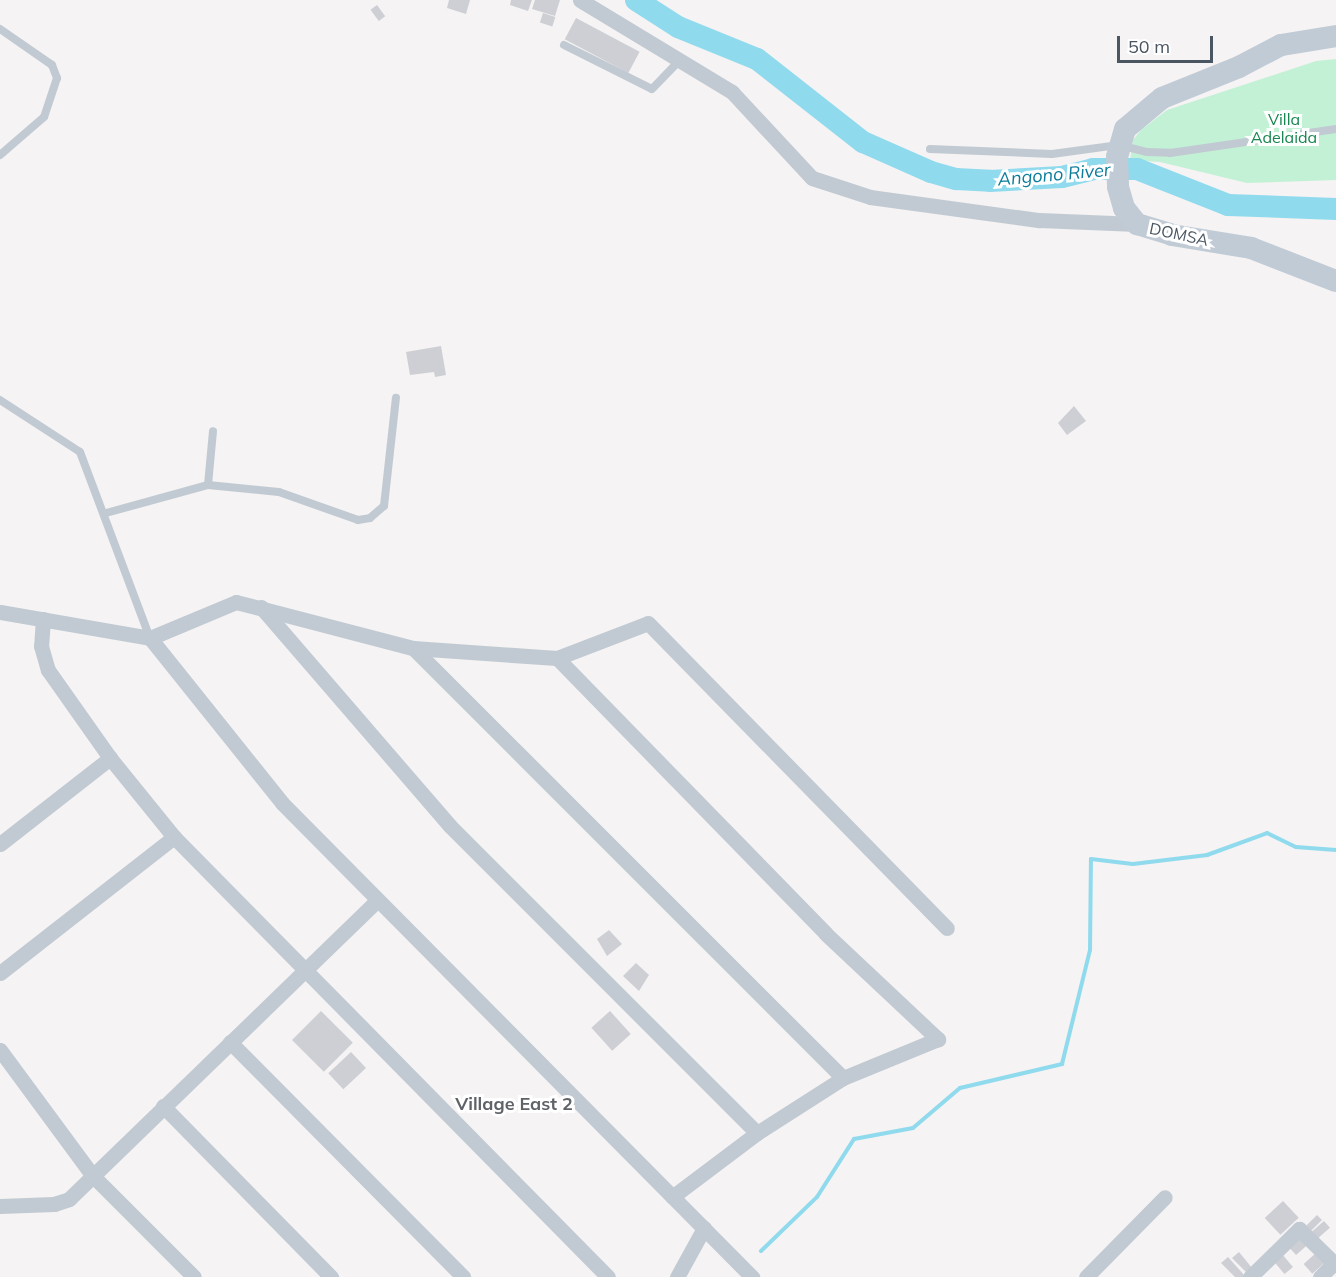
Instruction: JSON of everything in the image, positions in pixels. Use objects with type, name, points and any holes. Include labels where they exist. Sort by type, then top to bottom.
[{"type":"main road","points":[[1118,151],[1125,129],[1162,98],[1239,67],[1281,45],[1336,36]]},
{"type":"main road","name":"DOMSA","points":[[1118,151],[1118,187],[1124,208],[1137,224],[1172,235],[1251,248],[1336,281]]},
{"type":"street","points":[[580,0],[678,62],[732,92],[812,178],[870,197],[978,213],[1040,220],[1137,224]]},
{"type":"street","points":[[0,612],[150,638],[236,602],[412,648],[557,658],[648,623],[947,928]]},
{"type":"street","points":[[261,607],[450,826],[757,1134]]},
{"type":"street","points":[[43,619],[41,646],[48,670],[110,758],[174,837],[302,970],[608,1277]]},
{"type":"street","points":[[150,638],[282,803],[376,901],[752,1277]]},
{"type":"street","points":[[412,648],[843,1078]]},
{"type":"street","points":[[557,658],[826,934],[938,1040],[843,1078],[757,1134],[672,1197]]},
{"type":"street","points":[[0,844],[110,758]]},
{"type":"street","points":[[0,973],[174,837]]},
{"type":"street","points":[[0,1206],[54,1204],[69,1199],[302,970],[376,901]]},
{"type":"street","points":[[230,1042],[463,1277]]},
{"type":"street","points":[[0,1050],[92,1175],[194,1277]]},
{"type":"street","points":[[163,1106],[331,1277]]},
{"type":"street","points":[[1086,1277],[1165,1197]]},
{"type":"street","points":[[677,1277],[704,1228]]},
{"type":"street","points":[[1250,1277],[1299,1229],[1335,1264],[1320,1277]]},
{"type":"lane","points":[[0,29],[52,65],[57,78],[44,117],[0,155]]},
{"type":"lane","points":[[564,45],[651,89],[678,62]]},
{"type":"lane","points":[[930,148],[1052,154],[1118,151],[1170,153],[1336,129]]},
{"type":"lane","points":[[105,513],[208,485],[279,492],[358,520],[370,518],[384,506],[396,398]]},
{"type":"lane","points":[[0,400],[80,452],[105,513],[126,582],[150,638]]},
{"type":"lane","points":[[208,485],[213,431]]},
{"type":"green space","name":"Villa Adelaida","points":[[1336,59],[1336,180],[1247,183],[1160,162],[1130,160],[1133,140],[1141,130],[1167,110],[1316,61]]},
{"type":"building","points":[[449,0],[470,0],[466,14],[447,8]]},
{"type":"building","points":[[511,0],[532,0],[528,11],[510,5]]},
{"type":"building","points":[[535,0],[560,0],[555,16],[532,9]]},
{"type":"building","points":[[377,5],[385,16],[379,21],[371,10]]},
{"type":"building","points":[[543,13],[555,17],[552,27],[540,23]]},
{"type":"building","points":[[576,18],[640,52],[628,73],[565,39]]},
{"type":"building","points":[[441,346],[446,375],[435,377],[434,372],[410,375],[406,352]]},
{"type":"building","points":[[1074,406],[1086,421],[1067,435],[1058,423]]},
{"type":"building","points":[[609,930],[622,944],[607,956],[597,939]]},
{"type":"building","points":[[636,963],[649,975],[639,991],[623,976]]},
{"type":"building","points":[[321,1011],[353,1043],[324,1072],[292,1040]]},
{"type":"building","points":[[610,1011],[631,1034],[612,1051],[591,1028]]},
{"type":"building","points":[[351,1052],[366,1068],[343,1089],[328,1073]]},
{"type":"building","points":[[1283,1201],[1299,1218],[1280,1235],[1265,1218]]},
{"type":"building","points":[[1317,1215],[1322,1220],[1311,1231],[1306,1226]]},
{"type":"building","points":[[1324,1221],[1330,1228],[1317,1239],[1311,1232]]},
{"type":"building","points":[[1300,1234],[1309,1244],[1296,1255],[1287,1245]]},
{"type":"building","points":[[1239,1252],[1252,1268],[1247,1273],[1232,1258]]},
{"type":"building","points":[[1317,1252],[1326,1262],[1312,1274],[1304,1264]]},
{"type":"building","points":[[1282,1254],[1293,1267],[1285,1274],[1274,1261]]},
{"type":"building","points":[[1228,1257],[1244,1277],[1235,1277],[1221,1263]]},
{"type":"waterway","name":"Angono River","points":[[636,0],[678,27],[757,59],[863,142],[931,172],[956,179],[990,181],[1062,177],[1093,169],[1137,169],[1228,205],[1336,209]]},
{"type":"waterway","points":[[761,1251],[817,1197],[854,1139],[913,1128],[960,1088],[1062,1064],[1090,950],[1091,859],[1133,864],[1207,855],[1267,833],[1296,847],[1336,850]]},
{"type":"district","name":"Village East 2","points":[[514,1104]]}]
